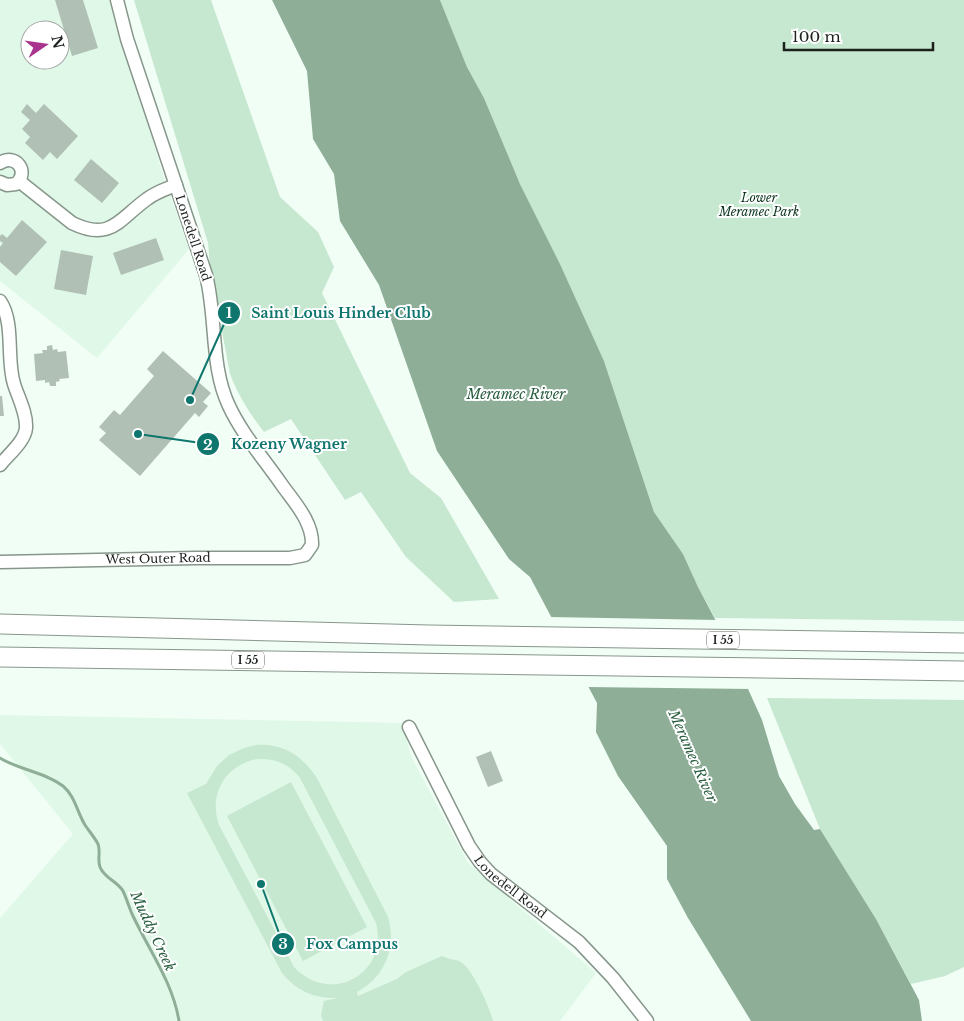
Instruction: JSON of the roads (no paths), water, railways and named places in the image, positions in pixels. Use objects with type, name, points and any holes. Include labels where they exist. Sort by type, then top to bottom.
[{"type":"highway","name":"I 55","points":[[0,624],[481,636],[964,643]]},
{"type":"highway","name":"I 55","points":[[0,657],[964,671]]},
{"type":"street","name":"Lonedell Road","points":[[117,0],[127,38],[208,283],[217,365],[225,396],[234,416],[302,514],[312,535],[311,548]]},
{"type":"street","points":[[0,163],[9,159],[18,163],[22,172],[19,181],[11,186],[0,182]]},
{"type":"street","points":[[19,181],[72,223],[81,227],[100,230],[118,224],[148,198],[176,185]]},
{"type":"street","points":[[0,301],[5,312],[8,329],[6,372],[26,426],[24,436],[0,465]]},
{"type":"street","name":"West Outer Road","points":[[0,562],[290,558],[302,556],[311,548]]},
{"type":"street","name":"Lonedell Road","points":[[409,727],[463,835],[480,862],[497,879],[579,942],[618,983],[647,1021]]},
{"type":"water","name":"Meramec River","points":[[272,0],[440,0],[467,67],[484,98],[520,184],[560,264],[604,361],[654,512],[683,554],[726,640],[762,720],[779,776],[795,804],[814,830],[820,829],[876,919],[919,1000],[922,1021],[751,1021],[688,918],[667,879],[667,846],[618,776],[596,732],[597,703],[530,577],[509,559],[437,451],[379,285],[340,221],[334,174],[313,139],[307,71]]},
{"type":"waterway","name":"Muddy Creek","points":[[0,758],[56,781],[70,794],[82,820],[98,844],[99,864],[102,871],[123,891],[133,916],[160,967],[172,993],[179,1021]]},
{"type":"place","name":"Saint Louis Hinder Club","points":[[190,400]]},
{"type":"place","name":"Kozeny Wagner","points":[[138,434]]},
{"type":"place","name":"Fox Campus","points":[[261,884]]},
{"type":"park label","name":"Lower Meramec Park","points":[[759,205]]}]
